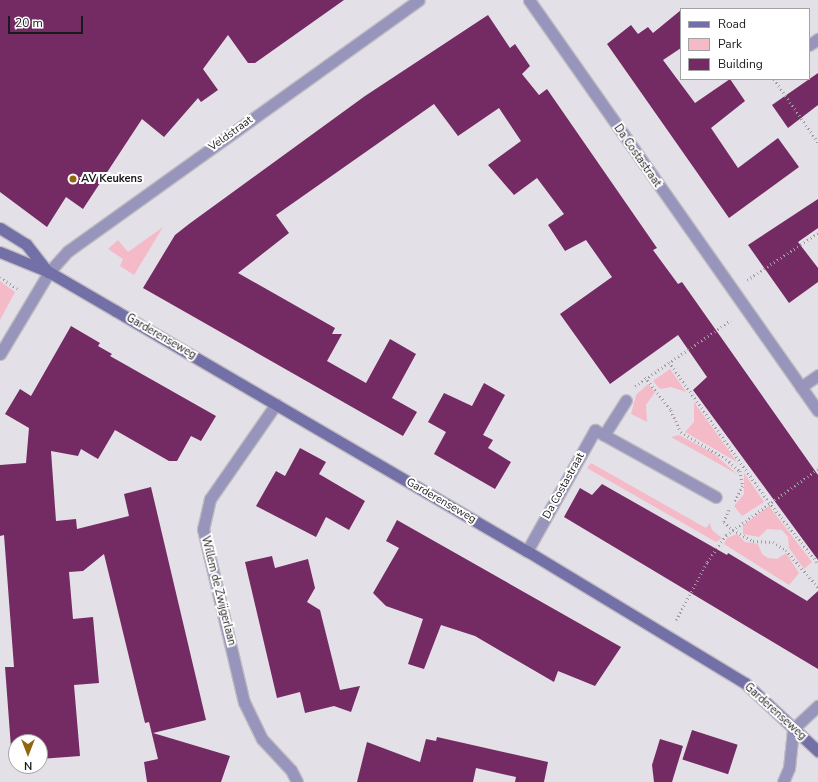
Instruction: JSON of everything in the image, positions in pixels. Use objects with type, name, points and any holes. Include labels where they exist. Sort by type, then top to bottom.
[{"type":"main road","name":"Garderenseweg","points":[[0,228],[26,244],[48,272]]},
{"type":"main road","name":"Garderenseweg","points":[[0,252],[48,272],[527,551],[745,684],[818,751]]},
{"type":"street","name":"Veldstraat","points":[[0,354],[48,272],[68,251],[418,0]]},
{"type":"street","name":"Da Costastraat","points":[[529,0],[745,311],[818,411]]},
{"type":"street","points":[[801,387],[818,375]]},
{"type":"street","points":[[626,400],[604,435],[716,497]]},
{"type":"street","name":"Willem de Zwijgerlaan","points":[[276,404],[210,499],[203,529],[244,702],[262,739],[291,770],[297,782]]},
{"type":"street","name":"Da Costastraat","points":[[527,551],[595,430],[604,435]]},
{"type":"street","points":[[783,782],[789,768],[793,729],[818,706]]},
{"type":"path","points":[[775,80],[818,142]]},
{"type":"path","points":[[731,291],[818,233]]},
{"type":"path","points":[[626,400],[638,382],[745,311]]},
{"type":"path","points":[[669,362],[769,502],[818,563]]},
{"type":"path","points":[[667,637],[707,562],[726,535],[769,502],[818,469]]},
{"type":"green space","points":[[163,227],[134,275],[120,266],[123,259],[108,249],[118,240],[128,252]]},
{"type":"green space","points":[[0,281],[15,292],[0,320]]},
{"type":"green space","points":[[670,369],[686,392],[671,387],[660,389],[653,381]]},
{"type":"green space","points":[[648,384],[655,392],[646,405],[647,422],[631,414],[636,395]]},
{"type":"green space","points":[[694,402],[737,462],[685,432],[694,422]]},
{"type":"green space","points":[[679,435],[713,453],[737,474],[671,437]]},
{"type":"green space","points":[[591,463],[706,528],[710,523],[712,530],[722,538],[716,542],[587,468]]},
{"type":"green space","points":[[744,473],[764,502],[742,516],[734,506],[744,494]]},
{"type":"green space","points":[[769,506],[812,562],[804,569],[789,548],[788,537],[782,530],[767,529],[759,537],[743,534],[743,525]]},
{"type":"green space","points":[[737,534],[745,542],[758,544],[762,554],[768,558],[777,559],[786,553],[799,573],[789,585],[724,544],[727,538]]},
{"type":"building","points":[[0,0],[344,0],[255,63],[248,63],[228,35],[203,69],[218,90],[201,102],[198,98],[164,137],[142,119],[83,209],[66,197],[47,227],[0,192]]},
{"type":"building","points":[[680,11],[680,49],[663,60],[695,103],[729,80],[731,80],[745,101],[711,128],[738,168],[778,138],[799,167],[729,218],[607,44],[631,25],[638,34],[648,27],[653,33]]},
{"type":"building","points":[[488,15],[510,48],[515,44],[530,66],[522,74],[539,95],[547,89],[657,248],[653,250],[678,284],[682,282],[818,475],[818,560],[693,390],[707,377],[678,335],[610,384],[560,314],[612,277],[586,240],[565,251],[548,225],[564,214],[537,178],[514,195],[488,165],[521,141],[499,108],[458,136],[434,104],[276,215],[289,233],[238,273],[335,328],[332,334],[342,334],[327,361],[366,383],[390,339],[416,354],[392,398],[417,412],[403,436],[143,288],[175,235],[365,96]]},
{"type":"building","points":[[818,73],[818,105],[788,128],[772,105]]},
{"type":"building","points":[[818,199],[818,228],[798,242],[818,268],[818,282],[789,303],[748,245]]},
{"type":"building","points":[[71,326],[100,343],[98,346],[112,354],[110,356],[216,416],[201,441],[191,436],[177,461],[169,461],[115,430],[98,459],[81,449],[78,456],[51,451],[56,521],[76,519],[77,529],[129,516],[124,494],[151,487],[206,720],[153,733],[230,756],[221,782],[147,782],[144,762],[158,759],[149,722],[145,723],[104,554],[83,571],[69,572],[73,619],[93,617],[99,683],[74,685],[80,756],[48,758],[48,734],[10,734],[5,667],[14,667],[4,535],[0,536],[0,465],[26,463],[29,428],[5,414],[20,389],[31,396]]},
{"type":"building","points":[[484,383],[505,395],[483,435],[493,440],[488,448],[511,462],[495,489],[434,454],[446,432],[428,422],[444,393],[472,406]]},
{"type":"building","points":[[300,448],[326,462],[319,474],[365,501],[349,530],[326,517],[316,537],[256,506],[276,471],[285,476]]},
{"type":"building","points":[[602,484],[727,555],[728,553],[807,601],[818,591],[818,669],[564,517],[580,488],[592,495]]},
{"type":"building","points":[[397,520],[621,647],[595,686],[558,671],[554,682],[475,636],[441,625],[424,669],[408,664],[423,619],[386,606],[373,593],[399,548],[386,541]]},
{"type":"building","points":[[272,556],[275,568],[308,559],[315,588],[307,602],[320,610],[340,690],[360,686],[351,712],[334,706],[305,713],[300,692],[277,698],[245,562]]},
{"type":"building","points":[[692,730],[738,745],[728,774],[682,759]]},
{"type":"building","points":[[437,737],[548,762],[544,782],[515,782],[516,777],[476,768],[473,782],[357,782],[367,742],[420,762],[426,739],[436,741]]},
{"type":"building","points":[[660,739],[683,746],[672,782],[654,782],[652,765]]},
{"type":"place","name":"AV Keukens","points":[[73,179]]}]
